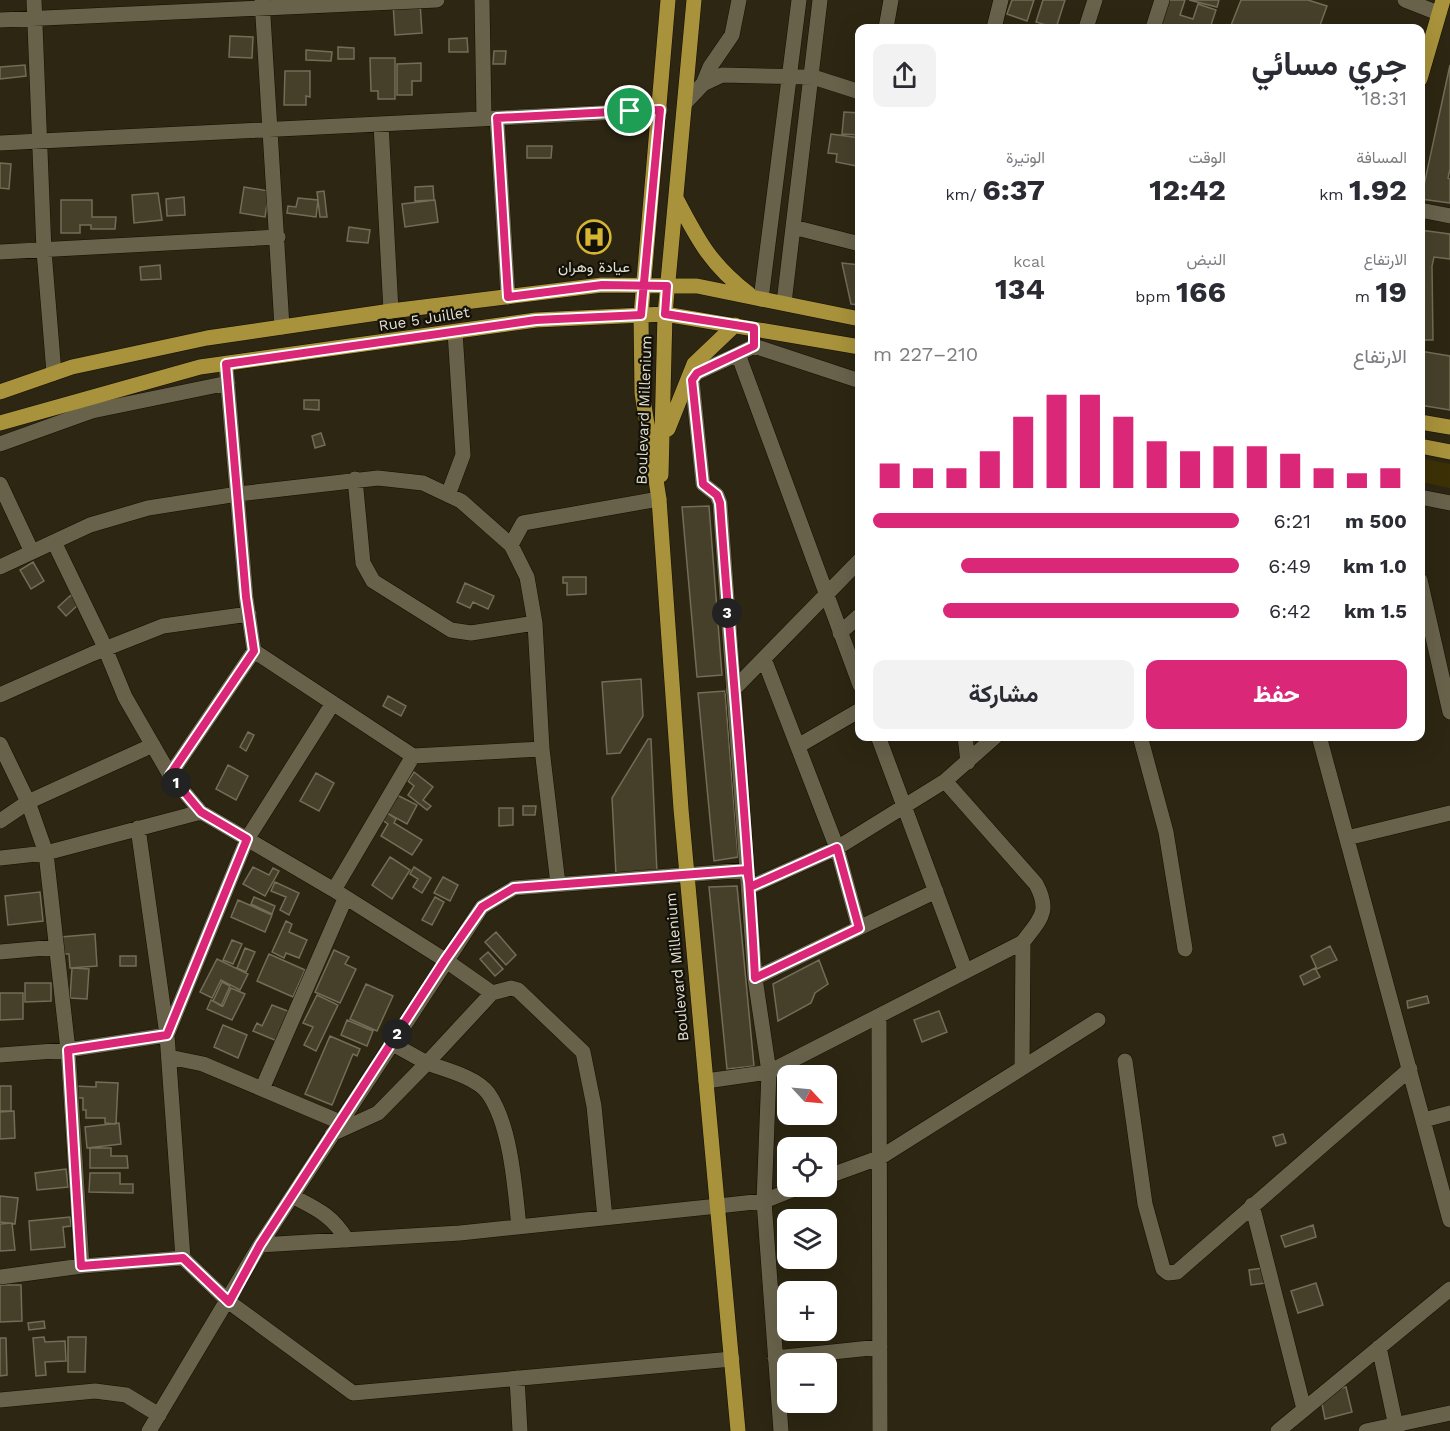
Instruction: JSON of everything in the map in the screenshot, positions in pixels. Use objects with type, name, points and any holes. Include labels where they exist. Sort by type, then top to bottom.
[{"type":"main road","name":"Boulevard Millenium","points":[[668,0],[641,315],[642,393],[659,499],[687,876],[738,1431]]},
{"type":"main road","name":"Boulevard Millenium","points":[[659,499],[664,440],[665,314],[694,0]]},
{"type":"main road","points":[[1425,62],[1441,7]]},
{"type":"main road","points":[[676,198],[702,246],[717,267],[757,298]]},
{"type":"main road","name":"Rue 5 Juillet","points":[[0,392],[54,373],[207,338],[391,311],[602,285],[697,286],[855,318]]},
{"type":"main road","name":"Rue 5 Juillet","points":[[0,423],[200,367],[536,320],[665,314],[855,346]]},
{"type":"main road","points":[[664,440],[694,363],[735,325]]},
{"type":"main road","points":[[1425,423],[1450,427]]},
{"type":"main road","points":[[1425,447],[1450,452]]},
{"type":"street","points":[[34,0],[44,251],[54,373]]},
{"type":"street","points":[[0,20],[262,4],[437,0]]},
{"type":"street","points":[[482,0],[490,118],[508,297]]},
{"type":"street","points":[[704,84],[710,67],[732,34],[738,0]]},
{"type":"street","points":[[757,298],[799,0]]},
{"type":"street","points":[[784,303],[813,77],[820,0]]},
{"type":"street","points":[[887,24],[891,0]]},
{"type":"street","points":[[995,24],[1001,0]]},
{"type":"street","points":[[1087,24],[1095,0]]},
{"type":"street","points":[[1154,24],[1162,0]]},
{"type":"street","points":[[1405,0],[1441,7]]},
{"type":"street","points":[[262,4],[282,327]]},
{"type":"street","points":[[685,103],[704,84],[722,75],[813,77],[855,90]]},
{"type":"street","points":[[0,143],[660,110]]},
{"type":"street","points":[[381,124],[391,311]]},
{"type":"street","points":[[1425,211],[1450,216]]},
{"type":"street","points":[[793,227],[855,243]]},
{"type":"street","points":[[0,252],[278,237]]},
{"type":"street","points":[[754,328],[754,346]]},
{"type":"street","points":[[448,495],[463,455],[455,332]]},
{"type":"street","points":[[782,1431],[764,1201],[769,1072],[755,978],[720,503],[717,495],[703,484],[692,380],[697,373],[754,346],[855,379]]},
{"type":"street","points":[[738,354],[855,672]]},
{"type":"street","points":[[170,775],[254,651],[226,364]]},
{"type":"street","points":[[0,444],[92,411],[228,383]]},
{"type":"street","points":[[0,567],[90,525],[148,508],[238,494],[378,478],[423,483],[461,501],[511,545],[527,577],[535,623],[542,749],[558,884]]},
{"type":"street","points":[[355,479],[363,563],[373,580],[451,630],[471,633],[535,623]]},
{"type":"street","points":[[0,484],[32,552]]},
{"type":"street","points":[[1425,498],[1450,503]]},
{"type":"street","points":[[511,545],[523,524],[659,499]]},
{"type":"street","points":[[54,542],[105,648],[125,697],[170,775],[201,812],[445,960],[492,993]]},
{"type":"street","points":[[733,690],[855,565]]},
{"type":"street","points":[[1425,602],[1450,712]]},
{"type":"street","points":[[0,695],[105,648],[163,626],[249,614]]},
{"type":"street","points":[[840,633],[855,620]]},
{"type":"street","points":[[254,651],[413,756],[542,749]]},
{"type":"street","points":[[764,659],[837,848],[859,928]]},
{"type":"street","points":[[167,1035],[247,839],[333,703]]},
{"type":"street","points":[[798,746],[855,713]]},
{"type":"street","points":[[881,741],[965,970]]},
{"type":"street","points":[[967,741],[969,762]]},
{"type":"street","points":[[750,887],[837,848],[904,804],[945,781],[991,741]]},
{"type":"street","points":[[1141,741],[1166,832],[1185,949]]},
{"type":"street","points":[[1320,741],[1450,1220]]},
{"type":"street","points":[[0,744],[28,802],[46,853],[68,1050],[81,1266]]},
{"type":"street","points":[[0,820],[28,802],[153,745]]},
{"type":"street","points":[[262,1089],[339,895],[413,756]]},
{"type":"street","points":[[706,1081],[769,1072],[1023,942],[1040,920],[1045,908],[1044,898],[1036,884],[945,781]]},
{"type":"street","points":[[0,858],[46,853],[201,812]]},
{"type":"street","points":[[1347,838],[1450,813]]},
{"type":"street","points":[[138,828],[167,1035],[183,1258],[229,1302],[353,1393],[732,1359]]},
{"type":"street","points":[[149,1431],[229,1302],[260,1245],[445,960],[482,907],[514,888],[747,870]]},
{"type":"street","points":[[755,978],[936,891]]},
{"type":"street","points":[[1022,1068],[1023,942]]},
{"type":"street","points":[[0,952],[56,947]]},
{"type":"street","points":[[169,1057],[203,1064],[262,1089],[336,1128],[378,1113],[492,993],[511,988],[518,990],[583,1052],[594,1106],[605,1218]]},
{"type":"street","points":[[879,1016],[880,1431]]},
{"type":"street","points":[[837,1173],[881,1157],[1098,1020]]},
{"type":"street","points":[[0,1055],[68,1050],[167,1035]]},
{"type":"street","points":[[391,1043],[427,1063],[474,1082],[488,1093],[510,1151],[519,1227]]},
{"type":"street","points":[[1125,1061],[1145,1204],[1162,1269],[1168,1273],[1177,1272],[1410,1069]]},
{"type":"street","points":[[1424,1120],[1450,1113]]},
{"type":"street","points":[[292,1196],[328,1215],[337,1223],[347,1240]]},
{"type":"street","points":[[260,1245],[519,1227],[764,1201],[777,1196]]},
{"type":"street","points":[[1252,1205],[1304,1409]]},
{"type":"street","points":[[0,1277],[81,1266],[183,1258]]},
{"type":"street","points":[[1278,1431],[1450,1289]]},
{"type":"street","points":[[775,1358],[880,1347]]},
{"type":"street","points":[[1379,1347],[1397,1428]]},
{"type":"street","points":[[517,1378],[520,1431]]},
{"type":"street","points":[[0,1400],[95,1391],[126,1395],[159,1415]]},
{"type":"street","points":[[1366,1431],[1397,1428],[1450,1413]]},
{"type":"shaded area","points":[[1425,459],[1450,464],[1450,488],[1425,483]]},
{"type":"building","points":[[1012,0],[1034,0],[1027,21],[1007,14]]},
{"type":"building","points":[[1043,0],[1065,0],[1057,24],[1036,22]]},
{"type":"building","points":[[1167,0],[1185,0],[1180,15],[1193,19],[1198,4],[1216,10],[1211,24],[1159,24]]},
{"type":"building","points":[[1189,0],[1219,0],[1217,7]]},
{"type":"building","points":[[1241,0],[1308,0],[1327,6],[1320,24],[1232,24]]},
{"type":"building","points":[[420,2],[422,33],[395,35],[393,3]]},
{"type":"building","points":[[230,36],[253,37],[252,58],[229,57]]},
{"type":"building","points":[[467,38],[468,52],[449,52],[449,39]]},
{"type":"building","points":[[338,47],[354,48],[354,59],[338,59]]},
{"type":"building","points":[[306,50],[332,52],[331,61],[306,60]]},
{"type":"building","points":[[494,51],[506,51],[505,64],[493,64]]},
{"type":"building","points":[[370,58],[395,58],[395,99],[378,99],[378,91],[371,91]]},
{"type":"building","points":[[421,63],[421,81],[412,81],[412,95],[397,95],[397,64]]},
{"type":"building","points":[[25,65],[26,76],[0,79],[0,67]]},
{"type":"building","points":[[1450,65],[1450,169],[1448,178],[1450,179],[1450,203],[1425,200],[1425,181]]},
{"type":"building","points":[[285,71],[310,71],[310,97],[306,96],[306,105],[284,105]]},
{"type":"building","points":[[844,112],[855,113],[855,135],[842,134]]},
{"type":"building","points":[[831,134],[855,137],[855,166],[836,162],[837,154],[828,153]]},
{"type":"building","points":[[527,146],[552,146],[551,158],[527,158]]},
{"type":"building","points":[[0,163],[11,164],[9,189],[0,188]]},
{"type":"building","points":[[433,186],[434,200],[415,201],[415,187]]},
{"type":"building","points":[[244,187],[269,191],[265,217],[240,213]]},
{"type":"building","points":[[324,191],[327,217],[320,217],[317,192]]},
{"type":"building","points":[[158,193],[162,220],[134,223],[132,195]]},
{"type":"building","points":[[184,197],[185,215],[167,216],[166,199]]},
{"type":"building","points":[[298,198],[318,200],[316,217],[287,213],[288,206],[296,207]]},
{"type":"building","points":[[61,200],[92,200],[92,217],[116,217],[115,229],[91,229],[91,225],[80,225],[80,233],[61,233]]},
{"type":"building","points":[[435,200],[438,222],[405,227],[402,204]]},
{"type":"building","points":[[349,227],[370,230],[368,243],[347,241]]},
{"type":"building","points":[[1425,231],[1450,234],[1450,259],[1434,257],[1432,266],[1433,340],[1425,340]]},
{"type":"building","points":[[842,263],[855,264],[855,304],[851,304]]},
{"type":"building","points":[[160,265],[161,279],[141,280],[140,267]]},
{"type":"building","points":[[1425,352],[1450,356],[1450,410],[1425,406]]},
{"type":"building","points":[[304,400],[319,400],[319,410],[304,409]]},
{"type":"building","points":[[321,433],[325,445],[315,448],[312,436]]},
{"type":"building","points":[[709,506],[722,675],[697,677],[682,507]]},
{"type":"building","points":[[33,562],[44,581],[31,589],[20,570]]},
{"type":"building","points":[[563,577],[586,577],[586,594],[567,595],[567,583],[563,583]]},
{"type":"building","points":[[465,583],[494,596],[488,609],[473,602],[470,608],[457,602]]},
{"type":"building","points":[[71,595],[79,604],[66,616],[58,607]]},
{"type":"building","points":[[641,679],[643,716],[620,753],[607,754],[602,682]]},
{"type":"building","points":[[725,691],[738,857],[714,861],[698,693]]},
{"type":"building","points":[[388,696],[406,706],[401,716],[383,706]]},
{"type":"building","points":[[248,732],[254,735],[246,751],[240,747]]},
{"type":"building","points":[[648,739],[651,739],[657,873],[616,875],[612,798]]},
{"type":"building","points":[[228,765],[248,776],[236,800],[216,789]]},
{"type":"building","points":[[414,772],[433,787],[423,800],[431,806],[427,810],[408,795],[414,786],[408,781]]},
{"type":"building","points":[[316,773],[334,783],[319,811],[300,801]]},
{"type":"building","points":[[397,795],[417,805],[407,824],[387,813]]},
{"type":"building","points":[[523,806],[536,806],[535,815],[523,815]]},
{"type":"building","points":[[499,808],[513,808],[513,825],[499,826]]},
{"type":"building","points":[[387,813],[396,819],[394,823],[422,840],[412,855],[381,836],[388,824],[382,820]]},
{"type":"building","points":[[390,857],[410,870],[392,899],[372,885]]},
{"type":"building","points":[[253,867],[269,875],[273,868],[279,871],[265,896],[243,884]]},
{"type":"building","points":[[414,867],[431,878],[422,893],[413,887],[418,879],[410,874]]},
{"type":"building","points":[[443,877],[458,885],[450,901],[434,893]]},
{"type":"building","points":[[275,882],[299,893],[289,915],[280,910],[286,897],[271,891]]},
{"type":"building","points":[[737,886],[754,1066],[727,1069],[709,887]]},
{"type":"building","points":[[40,892],[43,921],[8,925],[5,896]]},
{"type":"building","points":[[254,897],[275,906],[272,914],[251,904]]},
{"type":"building","points":[[435,897],[444,902],[432,925],[422,920]]},
{"type":"building","points":[[238,900],[272,915],[265,932],[231,917]]},
{"type":"building","points":[[286,921],[292,924],[289,932],[307,940],[299,958],[286,953],[284,958],[272,952]]},
{"type":"building","points":[[496,932],[516,955],[506,965],[485,942]]},
{"type":"building","points":[[95,934],[97,966],[70,968],[69,954],[62,954],[61,937]]},
{"type":"building","points":[[232,940],[242,944],[233,964],[223,960]]},
{"type":"building","points":[[1330,946],[1337,960],[1317,969],[1311,956]]},
{"type":"building","points":[[245,948],[255,952],[246,972],[237,968]]},
{"type":"building","points":[[334,950],[349,957],[345,964],[356,969],[340,1003],[315,992]]},
{"type":"building","points":[[488,952],[503,969],[495,976],[480,959]]},
{"type":"building","points":[[269,954],[305,970],[293,997],[257,981]]},
{"type":"building","points":[[120,956],[136,956],[136,966],[120,966]]},
{"type":"building","points":[[217,959],[248,974],[240,990],[221,980],[212,998],[200,992]]},
{"type":"building","points":[[819,960],[828,984],[815,993],[811,1003],[778,1021],[773,984]]},
{"type":"building","points":[[72,968],[89,969],[87,999],[70,998]]},
{"type":"building","points":[[1315,968],[1320,977],[1304,985],[1300,976]]},
{"type":"building","points":[[222,982],[230,986],[221,1006],[213,1001]]},
{"type":"building","points":[[25,983],[51,983],[51,1001],[25,1002]]},
{"type":"building","points":[[366,984],[393,996],[377,1031],[350,1019]]},
{"type":"building","points":[[231,988],[245,994],[232,1020],[207,1009],[211,1000],[223,1006]]},
{"type":"building","points":[[0,993],[23,993],[23,1019],[0,1020]]},
{"type":"building","points":[[317,995],[338,1005],[316,1051],[304,1045],[313,1027],[303,1023]]},
{"type":"building","points":[[1427,996],[1429,1003],[1408,1008],[1407,1001]]},
{"type":"building","points":[[272,1005],[290,1012],[277,1041],[253,1031],[257,1023],[262,1026]]},
{"type":"building","points":[[939,1011],[947,1032],[922,1042],[914,1020]]},
{"type":"building","points":[[347,1020],[373,1031],[367,1046],[341,1035]]},
{"type":"building","points":[[223,1025],[247,1035],[238,1058],[214,1047]]},
{"type":"building","points":[[330,1036],[360,1049],[357,1056],[353,1054],[332,1105],[305,1094]]},
{"type":"building","points":[[96,1082],[118,1083],[116,1124],[105,1123],[105,1118],[86,1118],[83,1098],[75,1098],[76,1086],[96,1087]]},
{"type":"building","points":[[0,1086],[11,1086],[11,1111],[0,1111]]},
{"type":"building","points":[[14,1111],[15,1138],[0,1139],[0,1112]]},
{"type":"building","points":[[119,1123],[121,1144],[87,1148],[85,1127]]},
{"type":"building","points":[[1283,1134],[1286,1143],[1276,1146],[1273,1137]]},
{"type":"building","points":[[90,1148],[111,1148],[111,1156],[127,1156],[128,1168],[90,1168]]},
{"type":"building","points":[[66,1169],[68,1187],[37,1190],[35,1173]]},
{"type":"building","points":[[90,1173],[120,1173],[120,1184],[133,1184],[133,1193],[89,1192]]},
{"type":"building","points":[[0,1196],[18,1198],[15,1224],[0,1222]]},
{"type":"building","points":[[70,1217],[71,1226],[63,1227],[65,1247],[31,1250],[29,1221]]},
{"type":"building","points":[[12,1223],[15,1250],[0,1251],[0,1224]]},
{"type":"building","points":[[1313,1225],[1316,1237],[1285,1247],[1281,1236]]},
{"type":"building","points":[[1263,1268],[1265,1283],[1251,1285],[1249,1270]]},
{"type":"building","points":[[1316,1283],[1323,1305],[1298,1313],[1291,1291]]},
{"type":"building","points":[[0,1285],[21,1285],[22,1321],[0,1322]]},
{"type":"building","points":[[44,1321],[45,1328],[29,1330],[28,1323]]},
{"type":"building","points":[[44,1337],[45,1342],[65,1341],[66,1361],[45,1362],[46,1375],[36,1376],[33,1338]]},
{"type":"building","points":[[68,1337],[86,1337],[85,1372],[68,1372]]},
{"type":"building","points":[[0,1338],[6,1338],[7,1375],[0,1376]]},
{"type":"building","points":[[1346,1387],[1352,1412],[1325,1419],[1320,1394]]},
{"type":"place","name":"عيادة وهران","points":[[594,237]]},
{"type":"route","points":[[630,111],[497,118],[508,297],[602,285],[643,286],[667,286],[665,314],[754,328],[754,346],[697,373],[692,380],[703,484],[717,495],[720,503],[731,676],[750,887],[755,978],[859,928],[837,848],[750,887],[747,870],[514,888],[482,907],[445,960],[260,1245],[229,1302],[183,1258],[81,1266],[68,1050],[167,1035],[247,839],[201,812],[170,775],[254,651],[246,597],[226,364],[536,320],[641,315],[643,286],[660,110],[630,111]]}]
